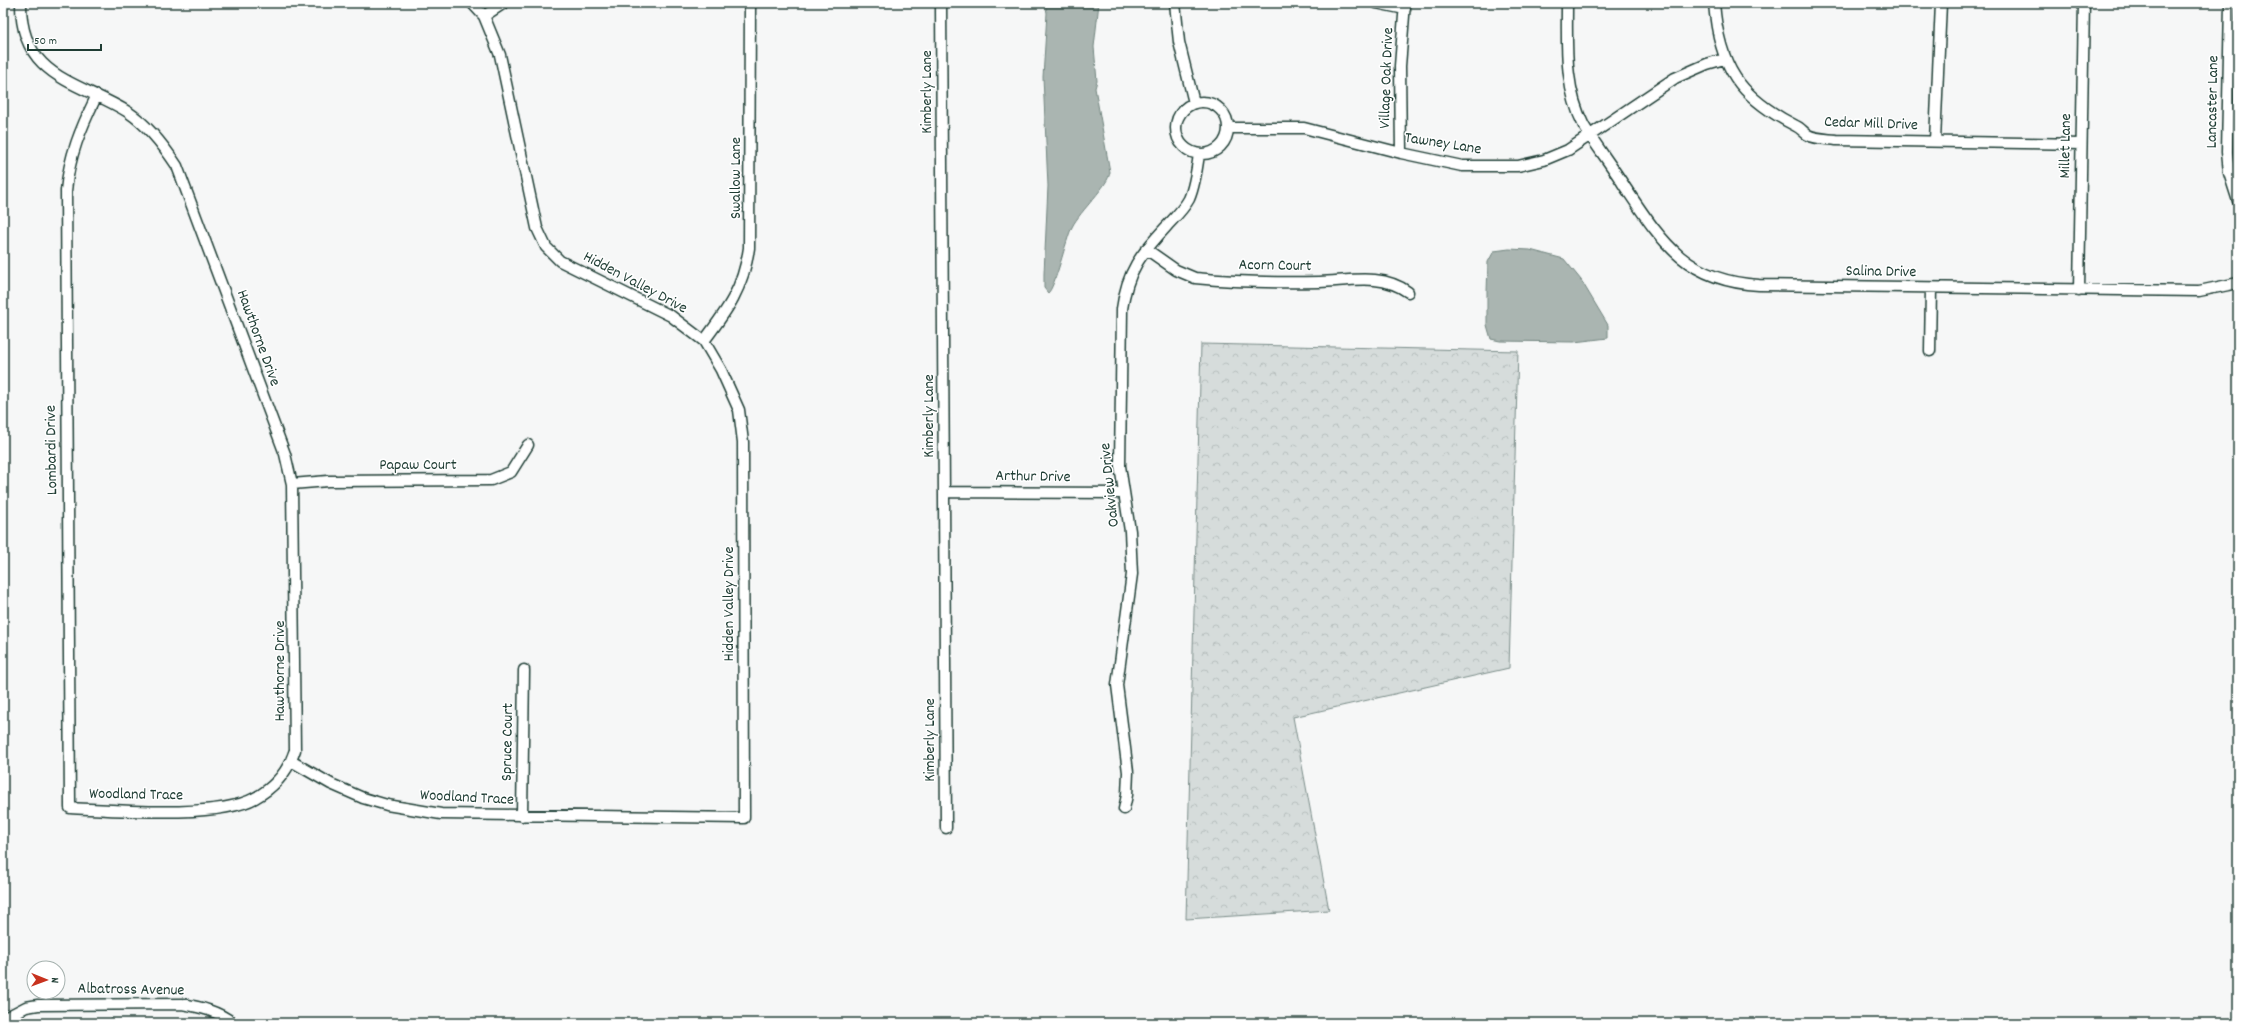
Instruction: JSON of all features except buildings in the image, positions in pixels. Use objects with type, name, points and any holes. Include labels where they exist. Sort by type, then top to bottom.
[{"type":"street","name":"Hawthorne Drive","points":[[21,3],[25,31],[41,61],[57,76],[128,112],[160,142],[177,166],[285,454],[292,484],[296,730],[294,750],[291,761]]},
{"type":"street","name":"Hidden Valley Drive","points":[[472,3],[484,16],[500,55],[537,228],[546,247],[560,261],[671,316],[704,342],[721,370],[739,410],[743,442],[744,766]]},
{"type":"street","points":[[484,16],[504,3]]},
{"type":"street","name":"Swallow Lane","points":[[704,342],[731,305],[746,270],[749,248],[750,3]]},
{"type":"street","name":"Kimberly Lane","points":[[942,3],[946,828]]},
{"type":"street","points":[[1175,3],[1179,42],[1194,103]]},
{"type":"street","points":[[1376,3],[1405,6]]},
{"type":"street","name":"Salina Drive","points":[[1567,3],[1569,83],[1579,116],[1590,136],[1666,245],[1684,260],[1709,274],[1736,283],[1759,285],[1931,288],[2199,291],[2238,283]]},
{"type":"street","name":"Cedar Mill Drive","points":[[1714,3],[1717,37],[1724,59],[1736,79],[1754,99],[1775,115],[1798,127],[1809,136],[1836,140],[2082,144]]},
{"type":"street","points":[[1935,141],[1941,3]]},
{"type":"street","name":"Millet Lane","points":[[2079,290],[2084,3]]},
{"type":"street","name":"Lancaster Lane","points":[[2230,3],[2228,157],[2231,183],[2238,201]]},
{"type":"street","name":"Village Oak Drive","points":[[1401,153],[1400,66],[1405,6]]},
{"type":"street","name":"Tawney Lane","points":[[1228,128],[1304,128],[1401,153],[1462,166],[1518,166],[1556,156],[1590,136],[1675,78],[1707,64],[1724,59]]},
{"type":"street","name":"Lombardi Drive","points":[[70,808],[66,191],[68,170],[75,144],[80,129],[96,97]]},
{"type":"street","points":[[1194,103],[1210,103],[1217,107],[1225,117],[1228,128],[1222,144],[1207,154],[1198,154],[1183,146],[1176,130],[1180,113],[1194,103]]},
{"type":"street","name":"Oakview Drive","points":[[1124,810],[1129,780],[1117,686],[1132,574],[1130,531],[1122,493],[1119,445],[1122,309],[1126,283],[1133,268],[1146,248],[1178,214],[1188,199],[1193,188],[1198,154]]},
{"type":"street","name":"Acorn Court","points":[[1146,248],[1176,270],[1195,278],[1320,282],[1370,279],[1392,284],[1408,292]]},
{"type":"street","points":[[1930,352],[1931,288]]},
{"type":"street","name":"Papaw Court","points":[[292,484],[328,480],[491,480],[511,472],[528,445]]},
{"type":"street","name":"Arthur Drive","points":[[944,492],[1122,493]]},
{"type":"street","name":"Spruce Court","points":[[522,816],[524,670]]},
{"type":"street","name":"Woodland Trace","points":[[70,808],[197,810],[235,805],[255,798],[282,778],[291,761],[332,784],[363,798],[387,805],[441,814],[744,818],[744,766]]},
{"type":"street","name":"Albatross Avenue","points":[[3,1019],[38,1004],[182,1004],[213,1011],[233,1023]]},
{"type":"green space","points":[[1201,344],[1518,351],[1509,668],[1293,717],[1329,910],[1186,919]]},
{"type":"shaded area","points":[[1045,3],[1099,3],[1094,47],[1097,81],[1095,88],[1110,172],[1105,184],[1081,213],[1072,227],[1054,282],[1048,293],[1044,288],[1048,186],[1043,77],[1047,13]]},
{"type":"shaded area","points":[[1509,249],[1530,250],[1564,259],[1581,280],[1608,325],[1608,338],[1574,342],[1500,341],[1491,339],[1487,325],[1488,262],[1494,251]]}]
